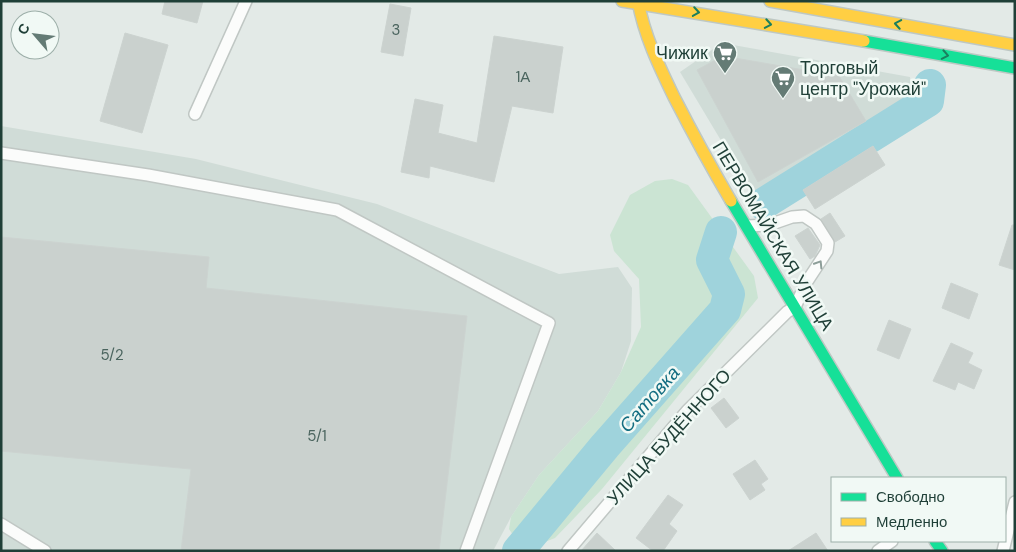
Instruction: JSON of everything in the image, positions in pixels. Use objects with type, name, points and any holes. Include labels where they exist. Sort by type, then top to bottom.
[{"type":"main road","points":[[622,1],[638,2],[873,42],[1015,68]]},
{"type":"main road","points":[[770,1],[1015,45]]},
{"type":"main road","name":"ПЕРВОМАЙСКАЯ УЛИЦА","points":[[638,2],[643,27],[651,50],[682,114],[723,190],[896,477]]},
{"type":"lane","points":[[195,114],[246,1]]},
{"type":"lane","points":[[862,7],[869,19]]},
{"type":"lane","points":[[1,154],[148,175],[337,210],[548,323],[466,551]]},
{"type":"lane","points":[[746,226],[769,225],[792,217],[804,216],[816,224],[828,243],[827,251],[806,283],[795,307]]},
{"type":"lane","name":"УЛИЦА БУДЁННОГО","points":[[568,551],[688,411],[787,312],[795,307]]},
{"type":"lane","points":[[1006,539],[1015,502]]},
{"type":"lane","points":[[1,524],[45,551]]},
{"type":"lane","points":[[878,551],[891,542]]},
{"type":"shaded area","name":"Торговый центр \"Урожай\"","points":[[722,43],[910,77],[912,99],[756,199],[680,72]]},
{"type":"shaded area","points":[[1,126],[196,159],[377,204],[559,274],[618,267],[632,288],[631,341],[621,372],[598,411],[539,475],[511,517],[493,551],[1,551]]},
{"type":"green space","points":[[672,179],[688,185],[754,276],[758,298],[602,489],[555,538],[532,547],[515,538],[509,529],[511,517],[539,475],[598,411],[621,372],[641,327],[639,279],[614,251],[610,235],[630,195],[655,181]]},
{"type":"building","points":[[165,1],[203,1],[197,23],[162,14]]},
{"type":"building","points":[[390,4],[411,8],[403,56],[381,52]]},
{"type":"building","points":[[125,33],[168,45],[142,133],[100,121]]},
{"type":"building","points":[[494,36],[563,47],[553,113],[512,106],[494,182],[430,166],[429,178],[401,172],[415,99],[443,105],[438,133],[477,143]]},
{"type":"building","name":"Торговый центр \"Урожай\"","points":[[723,56],[839,76],[866,121],[758,182],[697,70]]},
{"type":"building","points":[[873,146],[885,165],[815,209],[803,190]]},
{"type":"building","points":[[830,213],[845,236],[835,242],[821,219]]},
{"type":"building","points":[[1012,225],[1015,225],[1015,270],[999,265]]},
{"type":"building","points":[[808,228],[820,245],[815,256],[810,259],[795,236]]},
{"type":"building","points":[[1,237],[209,257],[206,288],[467,316],[439,551],[181,551],[191,469],[1,451]]},
{"type":"building","points":[[951,283],[978,294],[969,319],[942,308]]},
{"type":"building","points":[[889,320],[911,329],[899,359],[877,350]]},
{"type":"building","points":[[951,343],[973,353],[968,363],[982,370],[974,389],[958,382],[955,390],[933,381]]},
{"type":"building","points":[[724,398],[739,418],[726,428],[711,408]]},
{"type":"building","points":[[755,460],[768,479],[761,484],[765,490],[750,500],[733,474]]},
{"type":"building","points":[[668,495],[683,505],[669,524],[677,531],[663,551],[653,551],[636,538]]},
{"type":"building","points":[[597,533],[616,551],[581,551]]},
{"type":"building","points":[[816,533],[828,551],[788,551]]},
{"type":"waterway","name":"Сатовка","points":[[763,204],[928,101],[930,85]]},
{"type":"waterway","name":"Сатовка","points":[[518,551],[605,446],[725,310],[729,294],[712,260],[721,232]]},
{"type":"traffic: fast","points":[[864,41],[1015,68]]},
{"type":"traffic: fast","points":[[731,201],[896,477]]},
{"type":"traffic: fast","points":[[936,542],[942,551]]},
{"type":"traffic: slow","points":[[622,1],[864,41]]},
{"type":"traffic: slow","points":[[638,1],[648,38],[663,74],[731,201]]},
{"type":"traffic: slow","points":[[770,1],[1015,45]]},
{"type":"place","name":"Чижик","points":[[725,74]]},
{"type":"place","name":"Торговый центр \"Урожай\"","points":[[783,99]]}]
